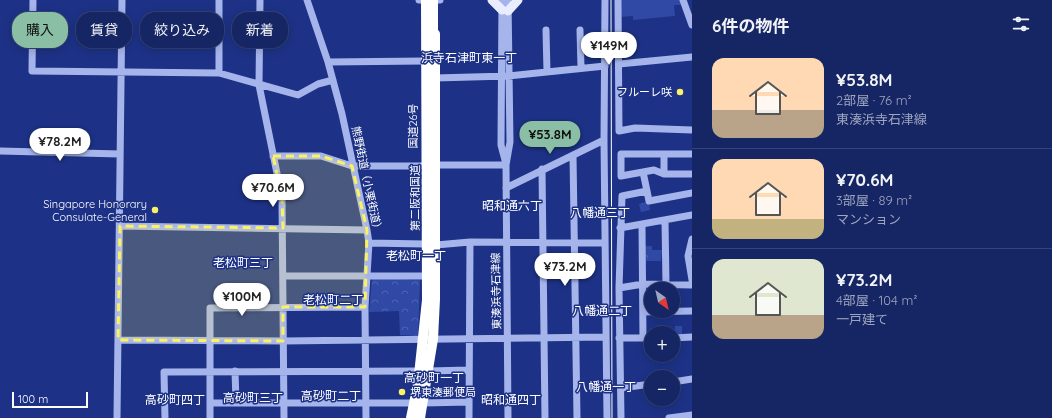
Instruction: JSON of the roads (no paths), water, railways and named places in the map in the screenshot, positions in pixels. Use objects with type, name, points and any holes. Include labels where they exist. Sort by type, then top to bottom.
[{"type":"highway","name":"国道26号","points":[[410,418],[412,403],[432,339],[430,244],[425,166],[425,0]]},
{"type":"highway","name":"第二阪和国道","points":[[410,418],[418,384],[427,300],[425,0]]},
{"type":"highway","name":"国道26号","points":[[419,418],[423,403],[422,339],[425,276],[430,244],[436,165],[434,0]]},
{"type":"highway","name":"第二阪和国道","points":[[419,418],[426,376],[433,299],[434,0]]},
{"type":"main road","points":[[492,0],[505,10],[518,0]]},
{"type":"street","points":[[33,0],[32,71],[219,73],[298,95],[318,84],[333,80]]},
{"type":"street","points":[[117,418],[122,0]]},
{"type":"street","points":[[219,0],[219,73]]},
{"type":"street","points":[[260,0],[259,85],[282,198],[284,418]]},
{"type":"street","name":"熊野街道（小栗街道）","points":[[307,0],[333,80],[348,140],[352,166],[369,243],[365,307],[366,418]]},
{"type":"street","points":[[419,0],[440,0]]},
{"type":"street","name":"東湊浜寺石津線","points":[[502,0],[505,10],[506,76],[510,142],[506,165],[508,418]]},
{"type":"street","name":"東湊浜寺石津線","points":[[505,10],[508,0]]},
{"type":"street","points":[[605,0],[604,140],[607,418]]},
{"type":"street","points":[[618,0],[619,131],[635,128],[692,130]]},
{"type":"street","points":[[683,0],[692,23]]},
{"type":"street","points":[[546,30],[547,72]]},
{"type":"street","points":[[580,30],[581,68]]},
{"type":"street","points":[[619,64],[692,57]]},
{"type":"street","points":[[328,62],[425,61]]},
{"type":"street","points":[[435,78],[506,76],[605,66]]},
{"type":"street","points":[[506,188],[542,168],[604,140]]},
{"type":"street","points":[[0,151],[120,154]]},
{"type":"street","points":[[692,154],[621,154],[621,176],[654,170],[664,174],[692,174]]},
{"type":"street","points":[[664,154],[664,174]]},
{"type":"street","points":[[573,155],[576,418]]},
{"type":"street","points":[[273,156],[322,156],[352,166],[425,166]]},
{"type":"street","points":[[436,165],[506,165]]},
{"type":"street","points":[[542,168],[545,418]]},
{"type":"street","points":[[643,172],[649,201],[692,193]]},
{"type":"street","points":[[621,418],[619,288],[622,196],[647,191]]},
{"type":"street","points":[[620,228],[692,215]]},
{"type":"street","points":[[665,220],[666,282]]},
{"type":"street","points":[[642,225],[643,312],[645,326]]},
{"type":"street","points":[[120,226],[367,230]]},
{"type":"street","points":[[692,239],[688,256],[692,280]]},
{"type":"street","points":[[469,418],[470,242]]},
{"type":"street","points":[[369,243],[605,243]]},
{"type":"street","points":[[283,276],[425,276]]},
{"type":"street","points":[[619,288],[643,284]]},
{"type":"street","points":[[680,286],[692,286]]},
{"type":"street","points":[[210,418],[210,308],[365,307]]},
{"type":"street","points":[[643,312],[692,311]]},
{"type":"street","points":[[118,340],[283,341],[606,337]]},
{"type":"street","points":[[680,338],[692,337]]},
{"type":"street","points":[[620,338],[644,338]]},
{"type":"street","points":[[165,418],[164,372],[469,370]]},
{"type":"street","points":[[235,371],[236,402]]},
{"type":"street","points":[[680,381],[692,379]]},
{"type":"street","points":[[621,388],[644,385]]},
{"type":"street","points":[[423,403],[469,402]]},
{"type":"street","points":[[210,403],[412,403]]},
{"type":"street","points":[[669,418],[692,415]]},
{"type":"tram line","points":[[611,0],[612,418]]},
{"type":"place","name":"フルーレ咲","points":[[680,92]]},
{"type":"place","name":"Singapore Honorary Consulate-General","points":[[155,210]]},
{"type":"place","name":"堺東湊郵便局","points":[[402,392]]},
{"type":"district","name":"浜寺石津町東一丁","points":[[469,57]]},
{"type":"district","name":"昭和通六丁","points":[[512,205]]},
{"type":"district","name":"八幡通三丁","points":[[600,212]]},
{"type":"district","name":"老松町一丁","points":[[416,255]]},
{"type":"district","name":"老松町三丁","points":[[243,262]]},
{"type":"district","name":"老松町二丁","points":[[333,299]]},
{"type":"district","name":"八幡通二丁","points":[[602,310]]},
{"type":"district","name":"高砂町一丁","points":[[434,377]]},
{"type":"district","name":"八幡通一丁","points":[[606,386]]},
{"type":"district","name":"高砂町二丁","points":[[331,395]]},
{"type":"district","name":"高砂町三丁","points":[[253,397]]},
{"type":"district","name":"高砂町四丁","points":[[175,399]]},
{"type":"district","name":"昭和通四丁","points":[[511,399]]}]
